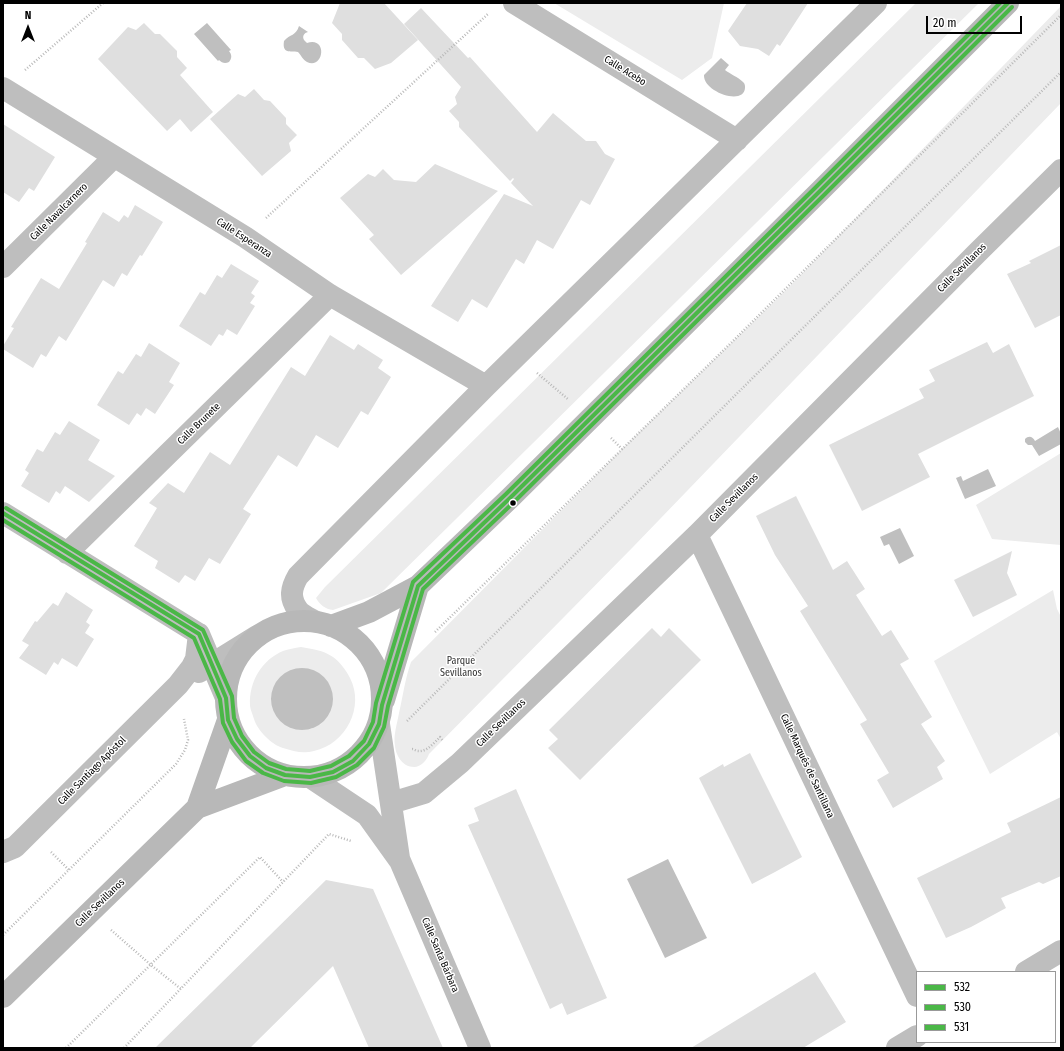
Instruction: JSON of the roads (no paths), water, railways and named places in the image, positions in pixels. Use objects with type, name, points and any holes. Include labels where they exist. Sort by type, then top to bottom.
[{"type":"main road","points":[[323,624],[369,612],[418,586],[510,498],[1008,3]]},
{"type":"main road","points":[[381,714],[380,680],[370,657],[353,638],[323,624],[294,621],[275,626],[257,636],[241,653],[230,674],[226,698],[228,720],[237,739],[250,756],[266,768],[286,775],[310,777],[333,772],[353,761],[369,744],[381,714],[418,586]]},
{"type":"main road","name":"Calle Sevillanos","points":[[197,808],[228,720]]},
{"type":"main road","name":"Calle Sevillanos","points":[[3,997],[197,808],[286,775]]},
{"type":"street","name":"Calle Acebo","points":[[514,3],[737,140]]},
{"type":"street","points":[[323,624],[298,611],[292,598],[292,586],[298,576],[486,386],[876,3]]},
{"type":"street","name":"Calle Esperanza","points":[[3,88],[245,237],[330,295],[486,386]]},
{"type":"street","name":"Calle Navalcarnero","points":[[3,267],[114,157]]},
{"type":"street","name":"Calle Sevillanos","points":[[391,803],[424,794],[460,763],[697,535],[1061,170]]},
{"type":"street","name":"Calle Brunete","points":[[67,553],[330,295]]},
{"type":"street","points":[[3,513],[200,634],[226,698]]},
{"type":"street","name":"Calle Marqués de Santillana","points":[[697,535],[916,994]]},
{"type":"street","name":"Calle Santiago Apóstol","points":[[3,852],[15,847],[178,685],[192,667],[196,659],[200,634]]},
{"type":"street","name":"Calle Santiago Apóstol","points":[[178,685],[257,636]]},
{"type":"street","name":"Calle Santa Bárbara","points":[[381,714],[391,803],[400,861]]},
{"type":"street","name":"Calle Santa Bárbara","points":[[310,777],[367,815],[400,861],[480,1048]]},
{"type":"street","points":[[1028,971],[1061,951]]},
{"type":"street","points":[[897,1048],[916,1037]]},
{"type":"park label","name":"Parque Sevillanos","points":[[461,666]]}]
